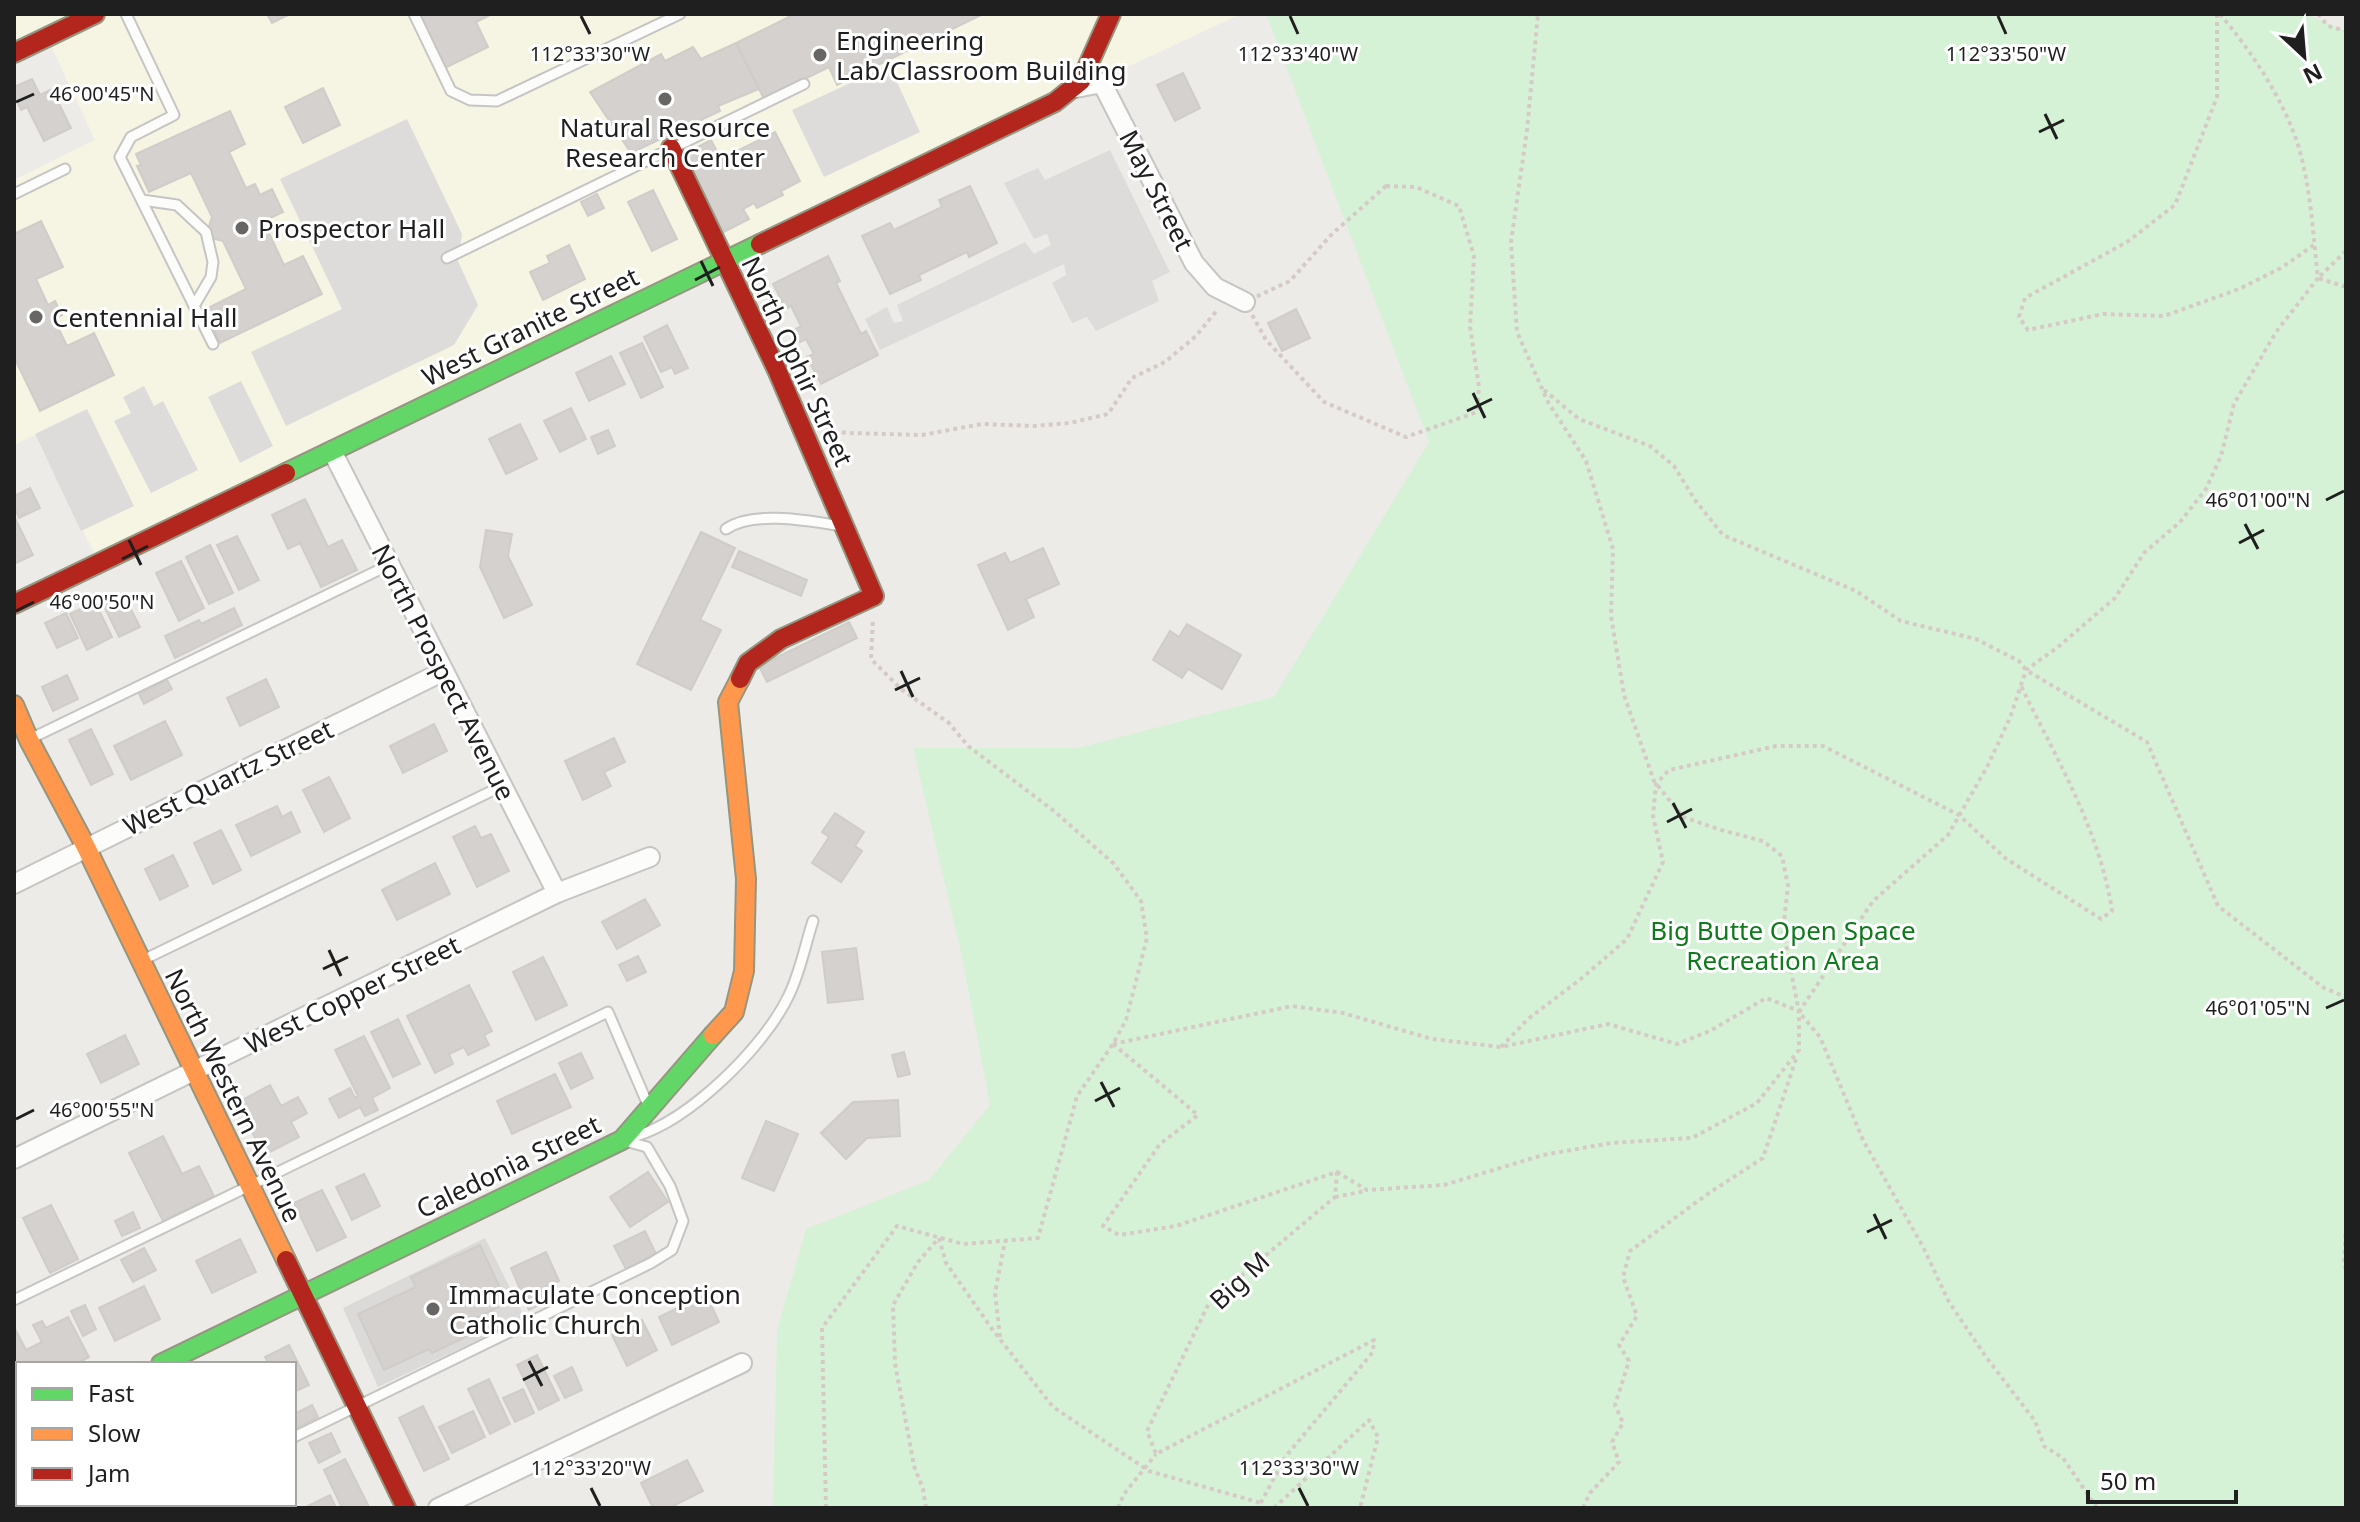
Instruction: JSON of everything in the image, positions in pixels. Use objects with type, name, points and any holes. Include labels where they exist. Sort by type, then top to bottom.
[{"type":"street","points":[[14,53],[95,14]]},
{"type":"street","points":[[1072,91],[1091,61],[1111,14]]},
{"type":"street","name":"May Street","points":[[1072,91],[1102,83],[1194,263],[1215,287],[1237,298]]},
{"type":"street","name":"West Granite Street","points":[[14,604],[725,262],[1072,91]]},
{"type":"street","name":"North Ophir Street","points":[[671,148],[801,426],[874,596]]},
{"type":"street","name":"North Prospect Avenue","points":[[332,451],[557,893]]},
{"type":"street","name":"Caledonia Street","points":[[165,1362],[622,1140],[734,1012],[744,971],[746,879],[728,702],[748,663],[781,639],[874,596]]},
{"type":"street","name":"West Quartz Street","points":[[14,884],[442,672]]},
{"type":"street","name":"North Western Avenue","points":[[14,705],[29,740],[86,847],[406,1508]]},
{"type":"street","name":"West Copper Street","points":[[14,1159],[557,893],[650,857]]},
{"type":"street","points":[[438,1508],[742,1363]]},
{"type":"lane","points":[[126,14],[174,115],[131,137],[120,157],[213,344]]},
{"type":"lane","points":[[414,14],[451,91],[470,100],[497,101],[680,14]]},
{"type":"lane","points":[[447,258],[804,84]]},
{"type":"lane","points":[[14,194],[65,169]]},
{"type":"lane","points":[[142,200],[177,205],[206,232],[213,262],[211,277],[206,291],[194,306]]},
{"type":"lane","points":[[726,529],[734,524],[762,519],[805,520],[844,527]]},
{"type":"lane","points":[[29,740],[389,565]]},
{"type":"lane","points":[[141,961],[502,786]]},
{"type":"lane","points":[[622,1140],[653,1131],[685,1110],[731,1072],[788,997],[813,921]]},
{"type":"lane","points":[[14,1300],[608,1012],[650,1108]]},
{"type":"lane","points":[[296,1436],[672,1250],[683,1221],[670,1186],[647,1147],[622,1140]]},
{"type":"path","points":[[1538,14],[1527,130],[1511,242],[1517,332],[1543,389],[1586,461],[1613,549],[1611,616],[1624,695],[1656,784],[1683,817],[1763,841],[1782,856],[1788,886],[1783,930],[1799,1012],[1799,1050],[1763,1158],[1630,1251],[1623,1277],[1637,1316],[1619,1345],[1629,1361],[1615,1405],[1623,1423],[1612,1442],[1619,1462],[1590,1493],[1583,1508]]},
{"type":"path","points":[[2218,14],[2280,102],[2299,148],[2309,197],[2318,278]]},
{"type":"path","points":[[2218,14],[2217,97],[2175,205],[2127,242],[2025,298],[2019,317],[2028,330],[2103,314],[2164,316],[2239,289],[2281,268],[2314,245]]},
{"type":"path","points":[[2318,14],[2328,26],[2346,31]]},
{"type":"path","points":[[801,426],[848,433],[922,435],[982,424],[1033,426],[1070,423],[1108,414],[1132,378],[1165,362],[1237,298],[1290,281],[1331,235],[1386,186],[1416,187],[1459,206],[1474,256],[1470,327],[1479,387],[1477,412],[1406,437],[1324,402],[1266,340],[1237,298]]},
{"type":"path","points":[[1799,1012],[1873,901],[1948,835],[2010,718],[2026,670],[2115,598],[2144,553],[2180,522],[2206,489],[2221,456],[2234,404],[2276,332],[2318,278],[2346,251]]},
{"type":"path","points":[[2318,278],[2346,287]]},
{"type":"path","points":[[1543,389],[1579,419],[1650,446],[1674,466],[1695,500],[1723,535],[1856,591],[1901,621],[1976,639],[2019,661],[2026,670],[2147,742],[2218,906],[2324,988],[2346,997]]},
{"type":"path","points":[[826,1508],[822,1328],[897,1226],[963,1244],[1038,1238],[1077,1096],[1126,1020],[1147,938],[1141,901],[1114,864],[1054,811],[968,746],[949,723],[901,689],[871,659],[874,596]]},
{"type":"path","points":[[1501,1047],[1528,1019],[1627,939],[1663,862],[1653,816],[1656,784],[1669,770],[1776,746],[1823,746],[1959,815],[2005,858],[2101,919],[2112,911],[2106,878],[2084,812],[2021,686]]},
{"type":"path","points":[[1113,1044],[1292,1006],[1343,1013],[1432,1039],[1501,1047],[1608,1024],[1677,1044],[1710,1031],[1766,998],[1799,1012],[1820,1037],[1863,1140],[1923,1247],[1949,1302],[2035,1421],[2044,1446],[2063,1458],[2097,1508]]},
{"type":"path","points":[[1113,1044],[1198,1115],[1160,1144],[1103,1226],[1119,1235],[1176,1226],[1337,1172],[1367,1190]]},
{"type":"path","points":[[1337,1172],[1335,1197],[1367,1190],[1444,1185],[1543,1155],[1611,1143],[1692,1138],[1757,1103],[1799,1050]]},
{"type":"path","name":"Big M","points":[[1156,1454],[1147,1431],[1209,1303],[1335,1197]]},
{"type":"path","points":[[2346,1226],[2346,1270]]},
{"type":"path","points":[[939,1238],[946,1263],[1053,1407],[1145,1469],[1259,1506],[1286,1456],[1373,1352],[1374,1340],[1156,1454],[1145,1469],[1124,1494],[1118,1508]]},
{"type":"path","points":[[926,1508],[914,1466],[895,1363],[893,1305],[918,1262],[939,1238]]},
{"type":"path","points":[[1000,1339],[995,1293],[1005,1241]]},
{"type":"path","points":[[1274,1508],[1369,1420],[1378,1437],[1360,1508]]},
{"type":"shaded area","points":[[14,14],[1241,14],[1069,94],[99,563],[35,435],[14,445],[14,180],[95,140],[47,37],[14,53]]},
{"type":"shaded area","points":[[889,65],[920,132],[824,177],[792,110]]},
{"type":"shaded area","points":[[407,119],[462,234],[458,261],[478,305],[454,345],[286,426],[251,352],[342,309],[280,179]]},
{"type":"shaded area","points":[[1110,150],[1170,272],[1152,281],[1159,301],[1096,331],[1087,317],[1072,323],[1052,283],[1066,275],[1064,264],[880,350],[865,319],[887,307],[894,323],[903,321],[897,305],[1025,242],[1034,254],[1051,245],[1047,234],[1034,239],[1004,183],[1038,168],[1045,180]]},
{"type":"shaded area","points":[[241,381],[273,446],[240,463],[208,397]]},
{"type":"shaded area","points":[[144,386],[154,406],[163,401],[198,470],[151,493],[114,421],[131,413],[123,397]]},
{"type":"shaded area","points":[[87,409],[134,506],[81,531],[35,434]]},
{"type":"shaded area","name":"Immaculate Conception Catholic Church","points":[[485,1238],[525,1318],[378,1387],[343,1308]]},
{"type":"green space","name":"Big Butte Open Space Recreation Area","points":[[1266,14],[2305,14],[2346,31],[2346,1508],[773,1508],[777,1329],[806,1229],[929,1180],[990,1105],[962,957],[913,748],[1078,748],[1274,697],[1429,442]]},
{"type":"building","points":[[267,14],[290,14],[272,23]]},
{"type":"building","points":[[419,14],[492,14],[476,22],[488,47],[445,68]]},
{"type":"building","name":"Engineering Lab/Classroom Building","points":[[788,14],[983,14],[837,85],[829,67],[764,99],[736,43],[789,17]]},
{"type":"building","name":"Natural Resource Research Center","points":[[736,43],[759,89],[718,106],[720,111],[631,153],[590,92],[661,54],[665,61],[693,47],[701,59]]},
{"type":"building","points":[[1183,73],[1200,108],[1175,121],[1157,85]]},
{"type":"building","points":[[32,79],[40,95],[52,89],[71,128],[44,141],[27,107],[21,110],[14,95],[14,87]]},
{"type":"building","points":[[323,88],[340,125],[303,143],[285,107]]},
{"type":"building","name":"Prospector Hall","points":[[230,111],[245,144],[229,152],[246,188],[255,184],[260,195],[272,189],[283,212],[270,218],[275,230],[269,233],[284,265],[303,256],[322,294],[220,343],[208,317],[213,315],[210,307],[246,289],[223,241],[214,239],[209,226],[212,217],[191,173],[149,192],[137,166],[141,165],[136,154]]},
{"type":"building","points":[[775,132],[800,181],[781,191],[783,195],[757,208],[754,203],[743,209],[749,219],[724,232],[684,154],[711,140],[721,159]]},
{"type":"building","points":[[970,186],[997,243],[969,257],[967,252],[919,275],[921,280],[890,294],[862,236],[890,223],[894,230],[942,207],[939,200]]},
{"type":"building","points":[[653,190],[677,239],[652,251],[628,202]]},
{"type":"building","points":[[597,194],[604,208],[588,216],[581,202]]},
{"type":"building","name":"Centennial Hall","points":[[41,221],[63,267],[36,279],[48,305],[55,301],[62,315],[54,319],[67,346],[94,333],[114,375],[40,411],[14,357],[14,234]]},
{"type":"building","points":[[569,245],[585,279],[543,300],[530,272],[550,263],[547,256]]},
{"type":"building","points":[[828,256],[840,281],[836,283],[861,334],[866,331],[878,355],[821,384],[807,357],[814,354],[806,339],[800,342],[794,330],[801,326],[791,306],[786,309],[773,284]]},
{"type":"building","points":[[1296,309],[1310,338],[1282,351],[1268,323]]},
{"type":"building","points":[[667,325],[688,368],[675,374],[672,367],[661,372],[644,337]]},
{"type":"building","points":[[642,343],[663,387],[641,398],[620,353]]},
{"type":"building","points":[[611,356],[625,384],[589,401],[576,373]]},
{"type":"building","points":[[571,408],[586,439],[560,452],[544,421]]},
{"type":"building","points":[[520,424],[537,459],[506,474],[489,439]]},
{"type":"building","points":[[608,430],[615,446],[598,454],[591,437]]},
{"type":"building","points":[[30,488],[40,508],[19,518],[14,496]]},
{"type":"building","points":[[305,499],[328,547],[342,540],[357,570],[321,587],[300,543],[288,549],[272,515]]},
{"type":"building","points":[[14,516],[33,555],[14,564]]},
{"type":"building","points":[[486,530],[512,534],[508,556],[532,605],[504,618],[480,567]]},
{"type":"building","points":[[701,532],[735,548],[700,620],[721,630],[691,690],[637,664]]},
{"type":"building","points":[[237,536],[259,580],[239,590],[217,545]]},
{"type":"building","points":[[210,545],[233,593],[209,604],[186,557]]},
{"type":"building","points":[[1043,548],[1059,584],[1026,599],[1034,617],[1008,630],[978,565],[1005,553],[1010,563]]},
{"type":"building","points":[[739,551],[807,580],[801,596],[732,567]]},
{"type":"building","points":[[181,561],[204,608],[179,621],[156,573]]},
{"type":"building","points":[[124,596],[140,627],[119,637],[104,606]]},
{"type":"building","points":[[95,602],[112,637],[87,650],[70,614]]},
{"type":"building","points":[[234,608],[242,625],[175,658],[165,636],[199,620],[201,624]]},
{"type":"building","points":[[66,613],[78,638],[57,648],[45,623]]},
{"type":"building","points":[[849,622],[857,638],[767,682],[759,666]]},
{"type":"building","points":[[1187,624],[1241,655],[1222,689],[1188,669],[1182,678],[1153,660],[1170,631],[1179,637]]},
{"type":"building","points":[[67,675],[78,699],[53,711],[42,687]]},
{"type":"building","points":[[266,679],[279,707],[240,726],[227,698]]},
{"type":"building","points":[[167,680],[172,689],[144,704],[139,694]]},
{"type":"building","points":[[165,721],[182,755],[131,780],[114,746]]},
{"type":"building","points":[[434,724],[447,751],[403,773],[390,746]]},
{"type":"building","points":[[91,729],[113,774],[91,785],[69,740]]},
{"type":"building","points":[[614,738],[625,762],[604,772],[611,786],[583,800],[565,761]]},
{"type":"building","points":[[329,777],[350,818],[324,832],[303,790]]},
{"type":"building","points":[[277,806],[282,817],[291,812],[300,832],[251,856],[236,825]]},
{"type":"building","points":[[835,813],[864,832],[855,846],[862,851],[841,882],[812,863],[829,837],[822,832]]},
{"type":"building","points":[[475,826],[481,838],[491,834],[509,871],[477,887],[453,837]]},
{"type":"building","points":[[221,830],[241,870],[213,884],[194,843]]},
{"type":"building","points":[[173,855],[188,886],[160,900],[145,869]]},
{"type":"building","points":[[435,863],[450,894],[397,920],[382,890]]},
{"type":"building","points":[[645,899],[660,925],[617,949],[602,922]]},
{"type":"building","points":[[856,948],[863,999],[828,1003],[822,952]]},
{"type":"building","points":[[638,956],[646,972],[627,981],[619,965]]},
{"type":"building","points":[[543,957],[567,1005],[536,1020],[513,972]]},
{"type":"building","points":[[469,985],[492,1031],[484,1035],[489,1045],[468,1055],[464,1047],[449,1054],[453,1064],[435,1073],[407,1016]]},
{"type":"building","points":[[398,1019],[420,1064],[393,1077],[371,1032]]},
{"type":"building","points":[[125,1035],[139,1064],[101,1083],[87,1054]]},
{"type":"building","points":[[364,1036],[390,1088],[372,1098],[378,1110],[365,1116],[360,1107],[339,1118],[329,1099],[350,1088],[355,1098],[358,1096],[335,1050]]},
{"type":"building","points":[[904,1052],[910,1074],[898,1077],[892,1055]]},
{"type":"building","points":[[581,1053],[593,1078],[571,1089],[559,1063]]},
{"type":"building","points":[[555,1074],[571,1107],[512,1134],[497,1101]]},
{"type":"building","points":[[270,1085],[281,1106],[298,1097],[307,1113],[291,1122],[299,1137],[264,1155],[237,1103]]},
{"type":"building","points":[[898,1100],[900,1136],[867,1138],[846,1159],[821,1133],[853,1102]]},
{"type":"building","points":[[766,1121],[798,1134],[774,1191],[742,1178]]},
{"type":"building","points":[[163,1136],[182,1174],[199,1166],[214,1196],[163,1221],[129,1153]]},
{"type":"building","points":[[648,1172],[668,1202],[630,1227],[610,1197]]},
{"type":"building","points":[[364,1174],[380,1206],[352,1220],[336,1187]]},
{"type":"building","points":[[322,1190],[346,1237],[317,1251],[294,1203]]},
{"type":"building","points":[[51,1205],[78,1259],[50,1273],[23,1218]]},
{"type":"building","points":[[133,1212],[140,1228],[122,1236],[115,1221]]},
{"type":"building","points":[[645,1231],[656,1254],[626,1269],[614,1246]]},
{"type":"building","points":[[240,1239],[256,1272],[212,1293],[196,1261]]},
{"type":"building","name":"Immaculate Conception Catholic Church","points":[[480,1245],[507,1303],[467,1322],[472,1334],[432,1353],[429,1349],[384,1370],[358,1314],[416,1287],[411,1277]]},
{"type":"building","points":[[144,1248],[156,1270],[133,1282],[121,1260]]},
{"type":"building","points":[[546,1252],[559,1281],[545,1287],[550,1300],[529,1310],[511,1268]]},
{"type":"building","points":[[144,1286],[160,1319],[115,1341],[99,1308]]},
{"type":"building","points":[[706,1294],[719,1322],[672,1345],[659,1317]]},
{"type":"building","points":[[85,1305],[96,1329],[83,1336],[71,1311]]},
{"type":"building","points":[[68,1317],[89,1357],[80,1362],[16,1362],[14,1396],[14,1327],[26,1350],[42,1342],[33,1325],[42,1321],[46,1328]]},
{"type":"building","points":[[642,1320],[657,1350],[627,1366],[612,1335]]},
{"type":"building","points":[[289,1345],[309,1385],[296,1391],[296,1362],[268,1362],[265,1357]]},
{"type":"building","points":[[537,1355],[559,1400],[539,1410],[517,1365]]},
{"type":"building","points":[[572,1367],[582,1390],[565,1398],[554,1376]]},
{"type":"building","points":[[489,1379],[510,1424],[490,1434],[468,1389]]},
{"type":"building","points":[[523,1389],[534,1413],[515,1422],[503,1398]]},
{"type":"building","points":[[312,1405],[318,1417],[298,1427],[296,1413]]},
{"type":"building","points":[[423,1406],[449,1459],[424,1471],[399,1418]]},
{"type":"building","points":[[473,1411],[485,1437],[452,1453],[439,1427]]},
{"type":"building","points":[[331,1433],[340,1452],[319,1463],[309,1443]]},
{"type":"building","points":[[345,1459],[367,1508],[342,1508],[324,1470]]},
{"type":"building","points":[[687,1460],[703,1491],[669,1508],[653,1508],[641,1483]]},
{"type":"building","points":[[330,1495],[336,1508],[304,1508]]},
{"type":"building","points":[[31,1506],[73,1508],[32,1508]]},
{"type":"traffic: fast","points":[[286,473],[760,244]]},
{"type":"traffic: fast","points":[[165,1362],[622,1140],[713,1035]]},
{"type":"traffic: slow","points":[[713,1035],[734,1012],[744,971],[746,879],[728,702],[740,679]]},
{"type":"traffic: slow","points":[[14,705],[286,1260]]},
{"type":"traffic: jam","points":[[14,53],[95,14]]},
{"type":"traffic: jam","points":[[760,244],[1055,102],[1081,81],[1111,14]]},
{"type":"traffic: jam","points":[[671,148],[777,370],[874,596],[781,639],[748,663],[740,679]]},
{"type":"traffic: jam","points":[[14,604],[286,473]]},
{"type":"traffic: jam","points":[[286,1260],[406,1508]]},
{"type":"place","name":"Engineering Lab/Classroom Building","points":[[820,55]]},
{"type":"place","name":"Natural Resource Research Center","points":[[665,99]]},
{"type":"place","name":"Prospector Hall","points":[[242,228]]},
{"type":"place","name":"Centennial Hall","points":[[36,317]]},
{"type":"place","name":"Immaculate Conception Catholic Church","points":[[433,1309]]}]
